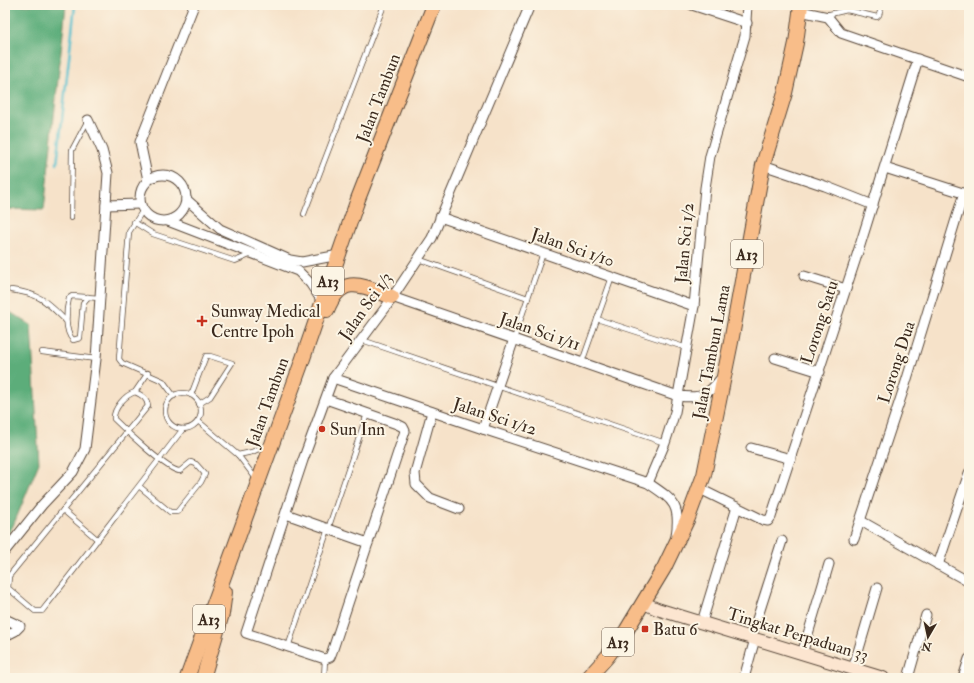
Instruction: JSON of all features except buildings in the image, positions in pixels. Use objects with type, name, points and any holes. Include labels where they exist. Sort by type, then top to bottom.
[{"type":"main road","name":"Jalan Tambun","points":[[187,678],[257,481],[300,367],[360,194],[434,5]]},
{"type":"main road","name":"Jalan Tambun Lama","points":[[588,678],[608,657],[644,603],[674,546],[697,494],[709,458],[763,166],[785,93],[796,43],[800,8]]},
{"type":"main road","points":[[300,367],[314,340],[334,294],[341,288],[354,285],[392,297]]},
{"type":"main road","points":[[203,678],[222,614],[230,560]]},
{"type":"street","points":[[148,180],[140,142],[194,5]]},
{"type":"street","name":"Jalan Sci 1/3","points":[[288,647],[246,633],[303,460],[333,378],[392,297],[432,238],[530,5]]},
{"type":"street","points":[[692,5],[714,9],[747,23]]},
{"type":"street","name":"Jalan Sci 1/2","points":[[648,483],[665,443],[678,396],[694,306],[705,188],[710,156],[747,23],[747,5]]},
{"type":"street","points":[[800,8],[825,15],[841,33],[969,76]]},
{"type":"street","name":"Lorong Satu","points":[[697,494],[737,507],[762,520],[770,519],[820,372],[918,59]]},
{"type":"street","points":[[5,551],[42,505],[73,472],[84,449],[96,359],[108,173],[102,150],[88,120]]},
{"type":"street","points":[[763,166],[825,186],[873,205]]},
{"type":"street","points":[[885,168],[966,194]]},
{"type":"street","points":[[141,207],[141,191],[148,180],[162,175],[177,179],[182,185],[186,199],[220,229],[290,260],[302,262],[339,255]]},
{"type":"street","name":"Lorong Dua","points":[[854,539],[966,194]]},
{"type":"street","points":[[168,221],[181,213],[186,199]]},
{"type":"street","points":[[106,205],[141,207],[154,220],[168,221],[197,231],[298,271],[310,283],[322,301]]},
{"type":"street","name":"Jalan Sci 1/10","points":[[440,217],[694,306]]},
{"type":"street","points":[[804,276],[846,289]]},
{"type":"street","name":"Jalan Sci 1/11","points":[[392,297],[678,396],[697,398],[712,390],[725,373]]},
{"type":"street","points":[[483,429],[514,339]]},
{"type":"street","points":[[775,358],[820,372]]},
{"type":"street","name":"Jalan Sci 1/12","points":[[333,378],[648,483],[668,497],[676,508],[678,519],[674,546]]},
{"type":"street","points":[[288,647],[325,659],[330,657],[405,431],[403,427],[397,424],[326,399]]},
{"type":"street","points":[[432,412],[415,473],[416,484],[430,498],[459,509]]},
{"type":"street","points":[[751,448],[791,459]]},
{"type":"street","points":[[938,565],[969,473]]},
{"type":"street","points":[[702,622],[737,507]]},
{"type":"street","points":[[286,514],[368,543]]},
{"type":"street","points":[[860,521],[969,582]]},
{"type":"street","points":[[744,678],[753,638],[782,541]]},
{"type":"street","points":[[802,654],[829,564]]},
{"type":"street","points":[[853,669],[877,588]]},
{"type":"street","name":"Tingkat Perpaduan 33","points":[[644,603],[658,609],[883,678]]},
{"type":"street","points":[[908,678],[926,615]]},
{"type":"street","points":[[5,619],[20,626],[15,631],[5,636]]},
{"type":"street","points":[[963,678],[969,659]]},
{"type":"lane","points":[[304,214],[384,5]]},
{"type":"lane","points":[[847,10],[850,5]]},
{"type":"lane","points":[[825,15],[847,10],[877,17],[882,5]]},
{"type":"lane","points":[[71,218],[72,150],[88,120]]},
{"type":"lane","points":[[141,207],[129,232],[119,359],[122,363],[148,373],[165,383],[174,396]]},
{"type":"lane","points":[[134,222],[152,234],[235,261],[252,254]]},
{"type":"lane","points":[[514,339],[543,253]]},
{"type":"lane","points":[[418,259],[528,298]]},
{"type":"lane","points":[[582,362],[612,277]]},
{"type":"lane","points":[[11,290],[30,293],[39,297],[66,322]]},
{"type":"lane","points":[[88,297],[83,303],[80,336],[78,340],[74,340],[71,338],[66,322],[69,298],[72,296],[88,297],[100,298]]},
{"type":"lane","points":[[597,319],[687,348]]},
{"type":"lane","points":[[361,340],[665,443]]},
{"type":"lane","points":[[42,352],[96,359]]},
{"type":"lane","points":[[191,395],[206,356],[232,364],[210,397],[199,404]]},
{"type":"lane","points":[[139,486],[173,512],[177,512],[204,477],[204,471],[196,464],[191,462],[178,472],[159,460],[114,419],[114,414],[122,402],[131,393],[135,392],[148,373]]},
{"type":"lane","points":[[135,392],[147,400],[148,406],[127,430],[7,580],[8,588],[35,611],[42,610],[98,540],[183,428]]},
{"type":"lane","points":[[183,393],[191,395],[199,404],[201,413],[198,421],[192,426],[183,428],[175,427],[166,417],[166,405],[174,396],[183,393]]},
{"type":"lane","points":[[288,647],[367,413]]},
{"type":"lane","points":[[198,421],[238,455],[257,481]]},
{"type":"lane","points":[[238,455],[252,452],[272,442]]},
{"type":"lane","points":[[63,510],[98,540]]},
{"type":"lane","points":[[208,678],[211,651]]},
{"type":"lane","points":[[324,678],[325,659]]},
{"type":"green space","points":[[5,5],[66,5],[44,210],[5,209]]},
{"type":"green space","points":[[5,309],[31,325],[39,463],[13,526],[5,538]]},
{"type":"waterway","points":[[57,164],[75,5]]},
{"type":"place","name":"Sunway Medical Centre Ipoh","points":[[202,321]]},
{"type":"place","name":"Sun Inn","points":[[322,429]]},
{"type":"place","name":"Batu 6","points":[[645,629]]}]
